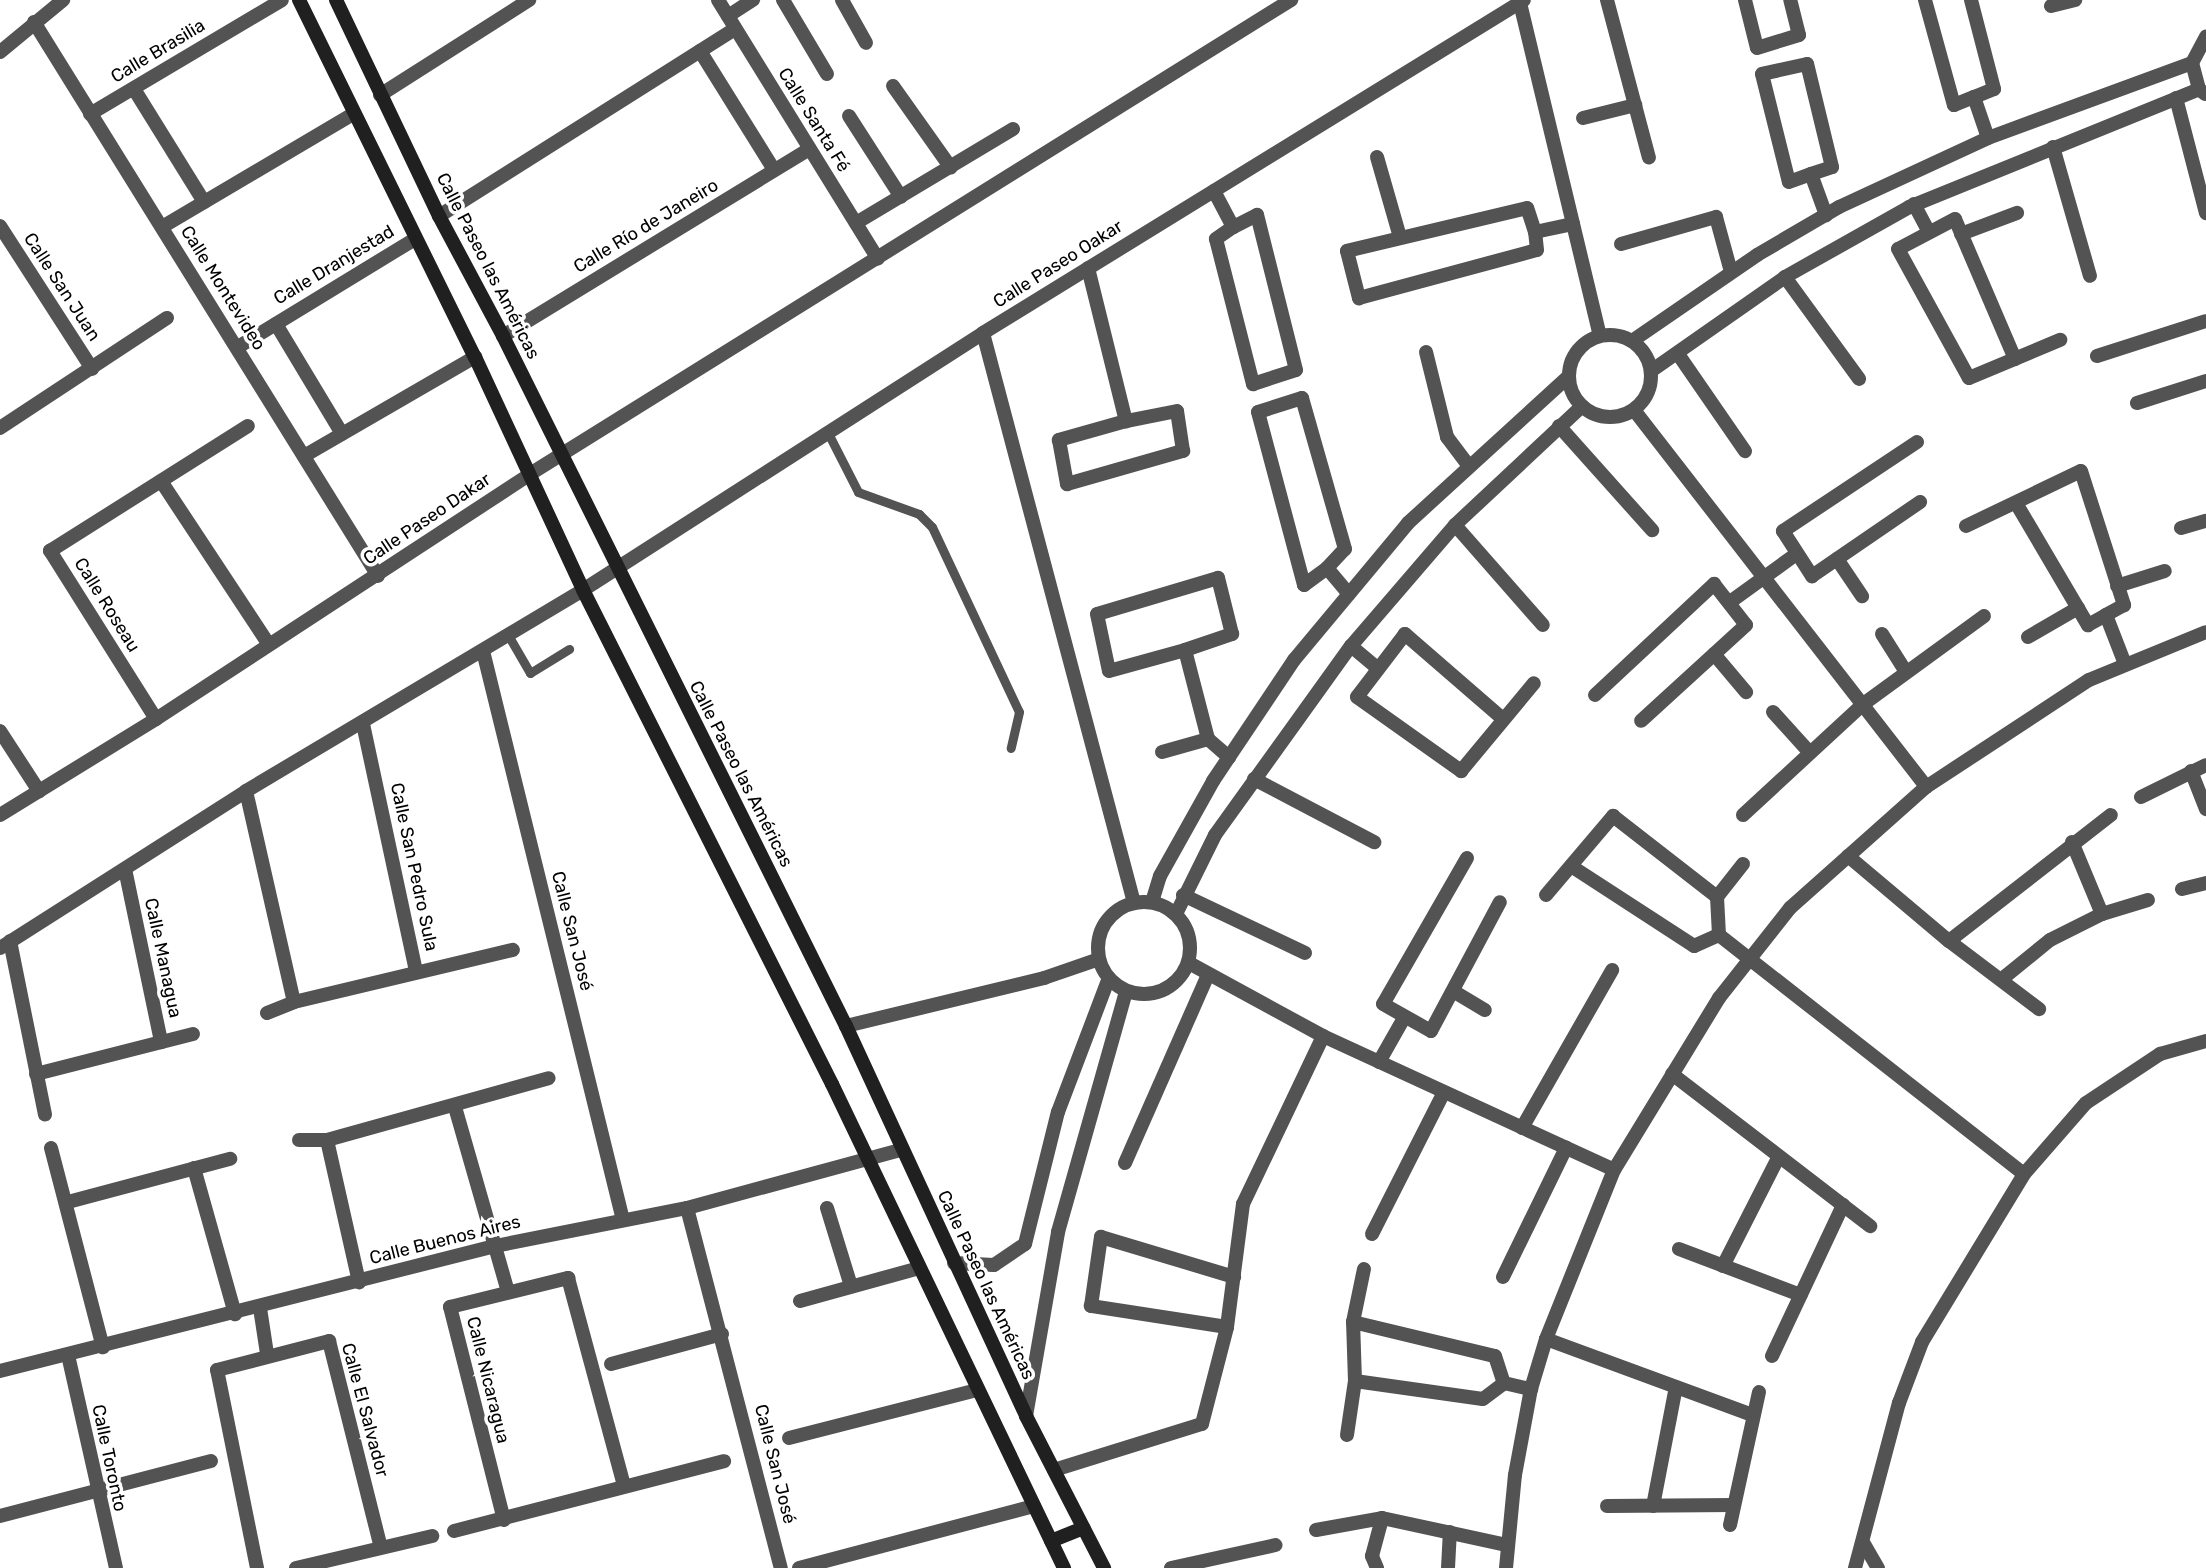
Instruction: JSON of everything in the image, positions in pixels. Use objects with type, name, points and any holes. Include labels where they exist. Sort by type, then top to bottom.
[{"type":"street","points":[[0,52],[64,0]]},
{"type":"street","name":"Calle Brasilia","points":[[90,114],[282,0]]},
{"type":"street","points":[[299,0],[475,357],[583,590],[868,1162],[1064,1568]]},
{"type":"street","name":"Calle Paseo las Américas","points":[[336,0],[439,216],[503,335],[846,1026],[1026,1416],[1104,1568]]},
{"type":"street","points":[[380,95],[529,0]]},
{"type":"street","name":"Calle Santa Fé","points":[[718,0],[878,259]]},
{"type":"street","points":[[439,216],[700,51],[753,0]]},
{"type":"street","points":[[783,0],[827,74]]},
{"type":"street","points":[[842,0],[866,43]]},
{"type":"street","points":[[878,259],[1291,0]]},
{"type":"street","points":[[1607,0],[1649,158]]},
{"type":"street","points":[[1745,0],[1757,48],[1799,35],[1790,0]]},
{"type":"street","points":[[1925,0],[1954,105],[1994,89],[1971,0]]},
{"type":"street","points":[[2051,6],[2075,0]]},
{"type":"street","points":[[1522,1],[1600,335]]},
{"type":"street","name":"Calle Paseo Oakar","points":[[617,568],[983,333],[1522,1]]},
{"type":"street","name":"Calle Montevideo","points":[[34,22],[378,576]]},
{"type":"street","points":[[1632,341],[1731,272],[1826,215],[1988,138],[2192,63],[2206,37]]},
{"type":"street","points":[[700,51],[774,170]]},
{"type":"street","points":[[1651,371],[1784,277],[1914,204],[2176,98],[2202,92],[2192,63]]},
{"type":"street","points":[[1807,64],[1832,167],[1811,174],[1789,182],[1762,74],[1807,64]]},
{"type":"street","points":[[893,86],[951,168]]},
{"type":"street","points":[[134,89],[204,202]]},
{"type":"street","points":[[1974,97],[1988,138]]},
{"type":"street","points":[[2176,98],[2206,213]]},
{"type":"street","points":[[1583,118],[1635,105]]},
{"type":"street","points":[[162,227],[353,114]]},
{"type":"street","points":[[849,116],[901,197]]},
{"type":"street","points":[[856,223],[1013,129]]},
{"type":"street","points":[[2053,148],[2090,276]]},
{"type":"street","name":"Calle Río de Janeiro","points":[[503,335],[809,149]]},
{"type":"street","points":[[1377,157],[1400,237]]},
{"type":"street","points":[[1811,174],[1826,215]]},
{"type":"street","points":[[1214,191],[1233,227]]},
{"type":"street","points":[[1914,204],[1928,230]]},
{"type":"street","points":[[1527,208],[1535,232],[1537,250],[1359,298],[1347,251],[1527,208]]},
{"type":"street","points":[[1961,234],[2017,213]]},
{"type":"street","points":[[1257,215],[1296,370],[1253,384],[1216,239],[1233,227],[1257,215]]},
{"type":"street","points":[[1621,244],[1716,217],[1731,272]]},
{"type":"street","points":[[2015,359],[1955,219],[1928,230],[1898,249],[1969,378],[2015,359],[2060,340]]},
{"type":"street","points":[[1535,232],[1573,223]]},
{"type":"street","name":"Calle San Juan","points":[[0,226],[92,369]]},
{"type":"street","name":"Calle Dranjestad","points":[[238,347],[415,239]]},
{"type":"street","name":"Calle Paseo Dakar","points":[[0,815],[156,719],[530,474],[878,259]]},
{"type":"street","points":[[1088,268],[1126,422]]},
{"type":"street","points":[[1784,277],[1859,379]]},
{"type":"street","points":[[0,428],[167,318]]},
{"type":"street","points":[[2097,356],[2206,321]]},
{"type":"street","points":[[275,324],[342,434]]},
{"type":"street","points":[[983,333],[1134,903]]},
{"type":"street","points":[[1152,902],[1160,876],[1229,757],[1294,660],[1408,523],[1569,376],[1574,355],[1600,335],[1632,341],[1648,359],[1651,371],[1648,393],[1634,410],[1602,416],[1582,406],[1569,376]]},
{"type":"street","points":[[1426,352],[1447,438],[1469,466]]},
{"type":"street","points":[[1678,354],[1745,451]]},
{"type":"street","points":[[304,456],[475,357]]},
{"type":"street","points":[[2137,403],[2206,381]]},
{"type":"street","points":[[1302,398],[1345,549],[1327,568],[1304,585],[1258,412],[1302,398]]},
{"type":"street","points":[[1176,914],[1183,895],[1215,835],[1351,646],[1455,525],[1582,406]]},
{"type":"street","points":[[1634,410],[1926,787]]},
{"type":"street","points":[[1177,411],[1183,451],[1068,484],[1059,440],[1126,422],[1177,411]]},
{"type":"street","name":"Calle Roseau","points":[[156,719],[50,551],[247,426]]},
{"type":"street","points":[[1559,426],[1653,530]]},
{"type":"street","points":[[1917,442],[1783,531],[1795,555],[1812,576],[1920,502]]},
{"type":"street","points":[[1966,526],[2081,471],[2124,605],[2088,625],[2016,503]]},
{"type":"street","points":[[161,481],[269,645]]},
{"type":"street","points":[[2181,528],[2206,521]]},
{"type":"street","points":[[1455,525],[1543,625]]},
{"type":"street","points":[[1730,602],[1763,575],[1795,555]]},
{"type":"street","points":[[1837,559],[1863,596]]},
{"type":"street","points":[[45,1114],[5,944],[246,791],[363,724],[617,568]]},
{"type":"street","points":[[1327,568],[1349,594]]},
{"type":"street","points":[[2117,586],[2165,571]]},
{"type":"street","points":[[1218,578],[1232,634],[1185,650],[1110,671],[1097,614],[1218,578]]},
{"type":"street","points":[[1595,695],[1714,584],[1746,625],[1641,721]]},
{"type":"street","points":[[2028,637],[2078,608]]},
{"type":"street","points":[[2106,615],[2125,664]]},
{"type":"street","points":[[1742,815],[1862,705],[1984,616]]},
{"type":"street","points":[[1506,1568],[1507,1545],[1531,1389],[1546,1339],[1614,1170],[1719,999],[1790,908],[1926,787],[2089,680],[2206,632]]},
{"type":"street","points":[[1503,719],[1405,634],[1357,697],[1461,771],[1534,684]]},
{"type":"street","points":[[1882,634],[1906,672]]},
{"type":"street","points":[[1351,646],[1378,669]]},
{"type":"street","points":[[1185,650],[1208,739],[1229,757]]},
{"type":"street","name":"Calle San José","points":[[483,651],[624,1220]]},
{"type":"street","points":[[1714,654],[1746,692]]},
{"type":"street","points":[[1773,712],[1810,753]]},
{"type":"street","name":"Calle San Pedro Sula","points":[[267,1013],[294,1002],[416,971],[363,724]]},
{"type":"street","points":[[0,731],[38,791]]},
{"type":"street","points":[[1162,752],[1208,739]]},
{"type":"street","points":[[2141,797],[2206,765]]},
{"type":"street","points":[[2192,771],[2206,809]]},
{"type":"street","points":[[1254,779],[1374,842]]},
{"type":"street","points":[[246,791],[294,1002]]},
{"type":"street","points":[[1949,941],[2072,842],[2111,815]]},
{"type":"street","points":[[1546,895],[1613,816],[1717,897]]},
{"type":"street","points":[[2072,842],[2102,914]]},
{"type":"street","points":[[1849,856],[1949,941],[2039,1009]]},
{"type":"street","points":[[1467,858],[1383,1004],[1431,1031],[1500,902]]},
{"type":"street","points":[[1719,935],[1717,897],[1743,864]]},
{"type":"street","points":[[1571,866],[1694,946],[1719,935]]},
{"type":"street","name":"Calle Managua","points":[[36,1074],[161,1042],[125,869]]},
{"type":"street","points":[[2182,889],[2206,883]]},
{"type":"street","points":[[1183,895],[1305,953]]},
{"type":"street","points":[[2002,979],[2050,940],[2102,914],[2148,900]]},
{"type":"street","points":[[1152,902],[1176,914],[1189,937],[1189,963],[1174,984],[1149,995],[1126,991],[1109,978],[1099,959],[1103,926],[1118,910],[1134,903],[1152,902]]},
{"type":"street","points":[[1719,935],[2024,1174]]},
{"type":"street","points":[[416,971],[513,950]]},
{"type":"street","points":[[846,1026],[1044,978],[1099,959]]},
{"type":"street","points":[[1189,963],[1323,1037],[1614,1170]]},
{"type":"street","points":[[1522,1128],[1612,970]]},
{"type":"street","points":[[1125,1163],[1208,975]]},
{"type":"street","points":[[954,1264],[994,1265],[1026,1244],[1058,1112],[1109,978]]},
{"type":"street","points":[[1026,1416],[1058,1232],[1126,991]]},
{"type":"street","points":[[1453,991],[1485,1010]]},
{"type":"street","points":[[1379,1062],[1404,1017]]},
{"type":"street","points":[[161,1042],[193,1034]]},
{"type":"street","points":[[1054,1470],[1202,1424],[1227,1327],[1243,1204],[1323,1037]]},
{"type":"street","points":[[1855,1568],[1864,1544],[1899,1402],[1922,1342],[2024,1174],[2086,1104],[2160,1054],[2206,1041]]},
{"type":"street","points":[[1672,1074],[1870,1226]]},
{"type":"street","points":[[299,1140],[327,1140],[455,1107],[549,1078]]},
{"type":"street","points":[[1372,1234],[1444,1092]]},
{"type":"street","points":[[455,1107],[508,1292]]},
{"type":"street","points":[[327,1140],[359,1282]]},
{"type":"street","points":[[1503,1277],[1566,1148]]},
{"type":"street","points":[[51,1149],[68,1202],[103,1347]]},
{"type":"street","name":"Calle Buenos Aires","points":[[0,1371],[260,1308],[495,1246],[687,1208],[868,1162],[901,1150]]},
{"type":"street","points":[[1723,1266],[1779,1156]]},
{"type":"street","points":[[68,1202],[230,1159]]},
{"type":"street","points":[[194,1168],[235,1314]]},
{"type":"street","points":[[1772,1356],[1843,1205]]},
{"type":"street","name":"Calle San José","points":[[687,1208],[781,1568]]},
{"type":"street","points":[[827,1208],[850,1286]]},
{"type":"street","points":[[1227,1327],[1091,1306],[1101,1237],[1234,1277]]},
{"type":"street","points":[[1679,1249],[1801,1295]]},
{"type":"street","points":[[800,1301],[919,1268]]},
{"type":"street","points":[[1347,1435],[1354,1381],[1353,1322],[1364,1269]]},
{"type":"street","name":"Calle Nicaragua","points":[[504,1520],[450,1307],[568,1278],[624,1485]]},
{"type":"street","points":[[260,1308],[267,1354]]},
{"type":"street","points":[[1353,1322],[1495,1356],[1504,1383]]},
{"type":"street","points":[[611,1364],[722,1334]]},
{"type":"street","points":[[1546,1339],[1753,1415]]},
{"type":"street","name":"Calle El Salvador","points":[[257,1568],[217,1370],[267,1354],[329,1341],[381,1548]]},
{"type":"street","name":"Calle Toronto","points":[[68,1355],[95,1490],[116,1568]]},
{"type":"street","points":[[1354,1381],[1483,1399],[1504,1383],[1531,1389]]},
{"type":"street","points":[[1653,1506],[1676,1387]]},
{"type":"street","points":[[789,1438],[978,1390]]},
{"type":"street","points":[[1730,1525],[1759,1391]]},
{"type":"street","points":[[0,1516],[211,1461]]},
{"type":"street","points":[[454,1531],[724,1461]]},
{"type":"street","points":[[1607,1506],[1734,1505]]},
{"type":"street","points":[[799,1568],[1034,1506]]},
{"type":"street","points":[[1316,1530],[1382,1518],[1507,1545]]},
{"type":"street","points":[[1377,1568],[1372,1556],[1382,1518]]},
{"type":"street","points":[[1051,1541],[1083,1528]]},
{"type":"street","points":[[1448,1568],[1450,1532]]},
{"type":"street","points":[[296,1568],[432,1536]]},
{"type":"street","points":[[1864,1544],[1878,1568]]},
{"type":"street","points":[[1171,1568],[1233,1561],[1276,1545]]},
{"type":"lane","points":[[828,433],[858,492],[919,514],[932,527],[1019,712],[1011,748]]},
{"type":"lane","points":[[508,635],[530,673],[569,649]]}]
